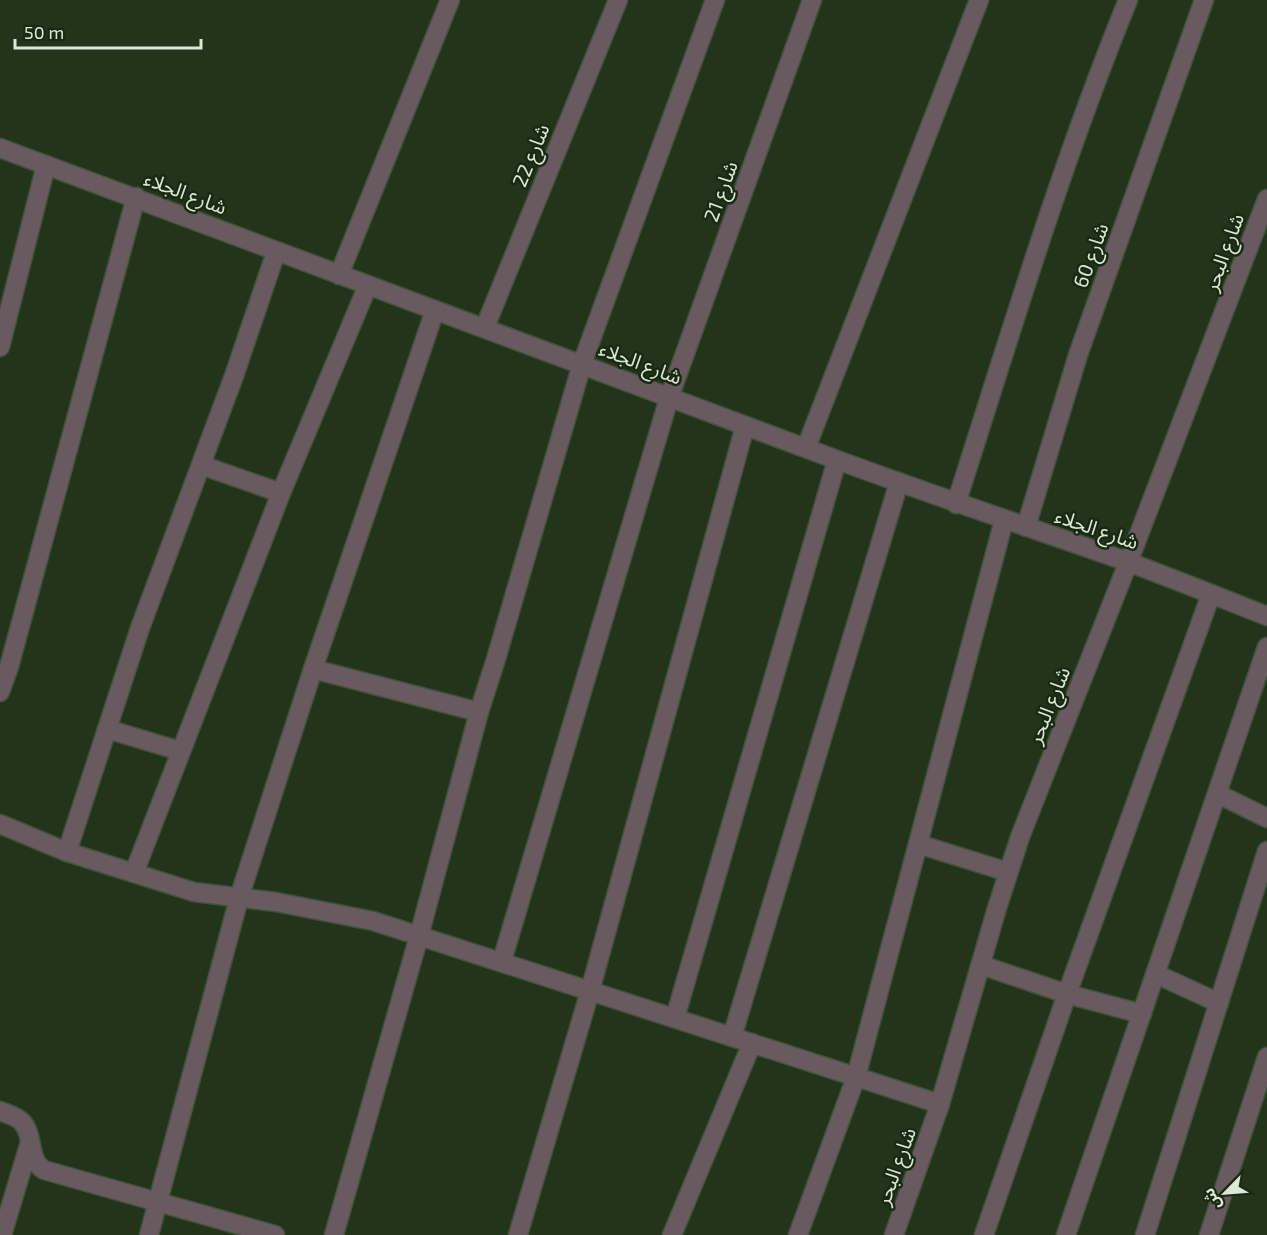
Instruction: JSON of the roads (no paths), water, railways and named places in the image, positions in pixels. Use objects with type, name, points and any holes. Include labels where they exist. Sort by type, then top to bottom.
[{"type":"street","points":[[339,275],[450,0]]},
{"type":"street","name":"شارع 22","points":[[484,327],[618,0]]},
{"type":"street","points":[[334,1235],[419,936],[478,712],[496,659],[582,364],[715,0]]},
{"type":"street","name":"شارع 21","points":[[502,961],[669,398],[813,0]]},
{"type":"street","points":[[806,448],[979,0]]},
{"type":"street","points":[[956,504],[1037,251],[1103,61],[1128,0]]},
{"type":"street","name":"شارع 60","points":[[1026,527],[1078,355],[1204,0]]},
{"type":"street","name":"شارع الجلاء","points":[[0,148],[669,398],[956,504],[1128,562],[1267,616]]},
{"type":"street","points":[[0,347],[46,165]]},
{"type":"street","points":[[0,692],[136,197]]},
{"type":"street","name":"شارع البحر","points":[[894,1235],[940,1104],[1020,837],[1267,199]]},
{"type":"street","points":[[67,852],[140,628],[234,376],[276,252]]},
{"type":"street","points":[[134,873],[281,493],[368,285]]},
{"type":"street","points":[[149,1235],[239,898],[313,669],[435,310]]},
{"type":"street","points":[[518,1235],[590,991],[745,426]]},
{"type":"street","points":[[675,1018],[837,460]]},
{"type":"street","points":[[201,465],[281,493]]},
{"type":"street","points":[[732,1037],[899,482]]},
{"type":"street","points":[[798,1235],[856,1077],[1005,520]]},
{"type":"street","points":[[984,1235],[1067,994],[1211,594]]},
{"type":"street","points":[[1066,1235],[1267,646]]},
{"type":"street","points":[[313,669],[478,712]]},
{"type":"street","points":[[107,729],[180,751]]},
{"type":"street","points":[[1218,794],[1267,818]]},
{"type":"street","points":[[0,824],[67,852],[194,892],[276,902],[373,921],[940,1104]]},
{"type":"street","points":[[918,844],[1008,872]]},
{"type":"street","points":[[1144,1235],[1267,851]]},
{"type":"street","points":[[981,964],[1067,994],[1142,1014]]},
{"type":"street","points":[[1156,974],[1219,1003]]},
{"type":"street","points":[[672,1235],[752,1043]]},
{"type":"street","points":[[1209,1235],[1267,1057]]},
{"type":"street","points":[[0,1111],[23,1123],[35,1163],[44,1170],[275,1235]]},
{"type":"street","points":[[2,1235],[30,1142]]}]
